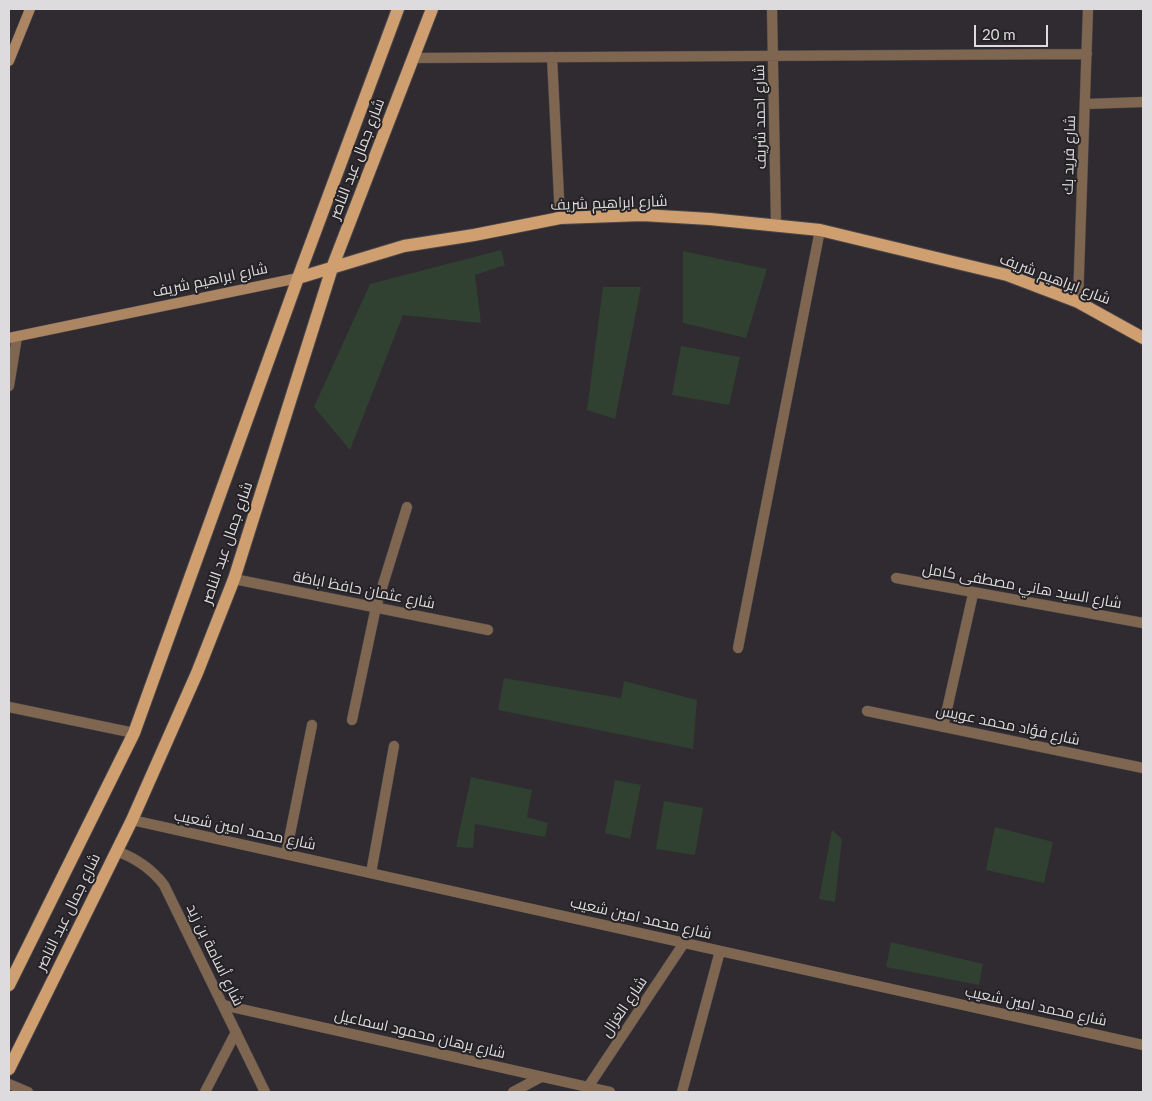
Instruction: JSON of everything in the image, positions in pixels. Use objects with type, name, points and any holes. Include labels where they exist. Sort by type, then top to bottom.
[{"type":"main road","name":"شارع جمال عبد الناصر","points":[[9,986],[134,733],[298,278],[398,9]]},
{"type":"main road","name":"شارع جمال عبد الناصر","points":[[9,1069],[132,820],[197,673],[234,579],[332,268],[432,9]]},
{"type":"main road","name":"شارع ابراهيم شريف","points":[[298,278],[404,246],[474,235],[560,218],[642,215],[776,224],[820,230],[1007,275],[1078,302],[1143,338]]},
{"type":"street","points":[[9,61],[30,9]]},
{"type":"street","name":"شارع احمد شريف","points":[[772,9],[776,224]]},
{"type":"street","name":"شارع فريد بك","points":[[1078,302],[1088,9]]},
{"type":"street","points":[[413,58],[1087,54]]},
{"type":"street","points":[[552,57],[560,218]]},
{"type":"street","points":[[1086,104],[1143,102]]},
{"type":"street","points":[[738,648],[820,230]]},
{"type":"street","name":"شارع ابراهيم شريف","points":[[13,338],[298,278]]},
{"type":"street","points":[[9,386],[13,338]]},
{"type":"street","points":[[352,720],[376,607],[407,507]]},
{"type":"street","name":"شارع السيد هاني مصطفى كامل","points":[[896,578],[972,594],[1143,623]]},
{"type":"street","name":"شارع عثمان حافظ اباظة","points":[[234,579],[488,630]]},
{"type":"street","points":[[943,727],[972,594]]},
{"type":"street","points":[[9,707],[134,733]]},
{"type":"street","name":"شارع فؤاد محمد عويس","points":[[868,711],[1143,768]]},
{"type":"street","points":[[286,854],[312,725]]},
{"type":"street","points":[[371,873],[394,746]]},
{"type":"street","name":"شارع محمد امين شعيب","points":[[132,820],[1143,1045]]},
{"type":"street","name":"شارع أسامة بن زيد","points":[[116,851],[128,855],[148,867],[164,885],[265,1092]]},
{"type":"street","name":"شارع الغزال","points":[[588,1087],[684,943]]},
{"type":"street","points":[[682,1092],[720,952]]},
{"type":"street","name":"شارع برهان محمود اسماعيل","points":[[223,1005],[610,1092]]},
{"type":"street","points":[[204,1092],[236,1032]]},
{"type":"street","points":[[513,1092],[541,1077]]},
{"type":"street","points":[[9,1084],[28,1092]]},
{"type":"green space","points":[[501,250],[505,265],[475,275],[481,323],[403,315],[350,450],[314,407],[370,284]]},
{"type":"green space","points":[[683,251],[767,269],[746,338],[683,323]]},
{"type":"green space","points":[[603,287],[641,287],[615,419],[587,410]]},
{"type":"green space","points":[[681,346],[740,357],[729,405],[672,395]]},
{"type":"green space","points":[[504,678],[621,698],[624,681],[697,700],[693,749],[498,710]]},
{"type":"green space","points":[[471,777],[532,790],[527,817],[548,823],[545,837],[475,824],[473,848],[456,847]]},
{"type":"green space","points":[[615,780],[641,785],[630,839],[605,833]]},
{"type":"green space","points":[[664,801],[703,808],[695,855],[656,849]]},
{"type":"green space","points":[[995,827],[1053,842],[1044,883],[986,870]]},
{"type":"green space","points":[[832,830],[842,839],[835,902],[819,899]]},
{"type":"green space","points":[[891,942],[983,964],[979,985],[886,967]]}]
